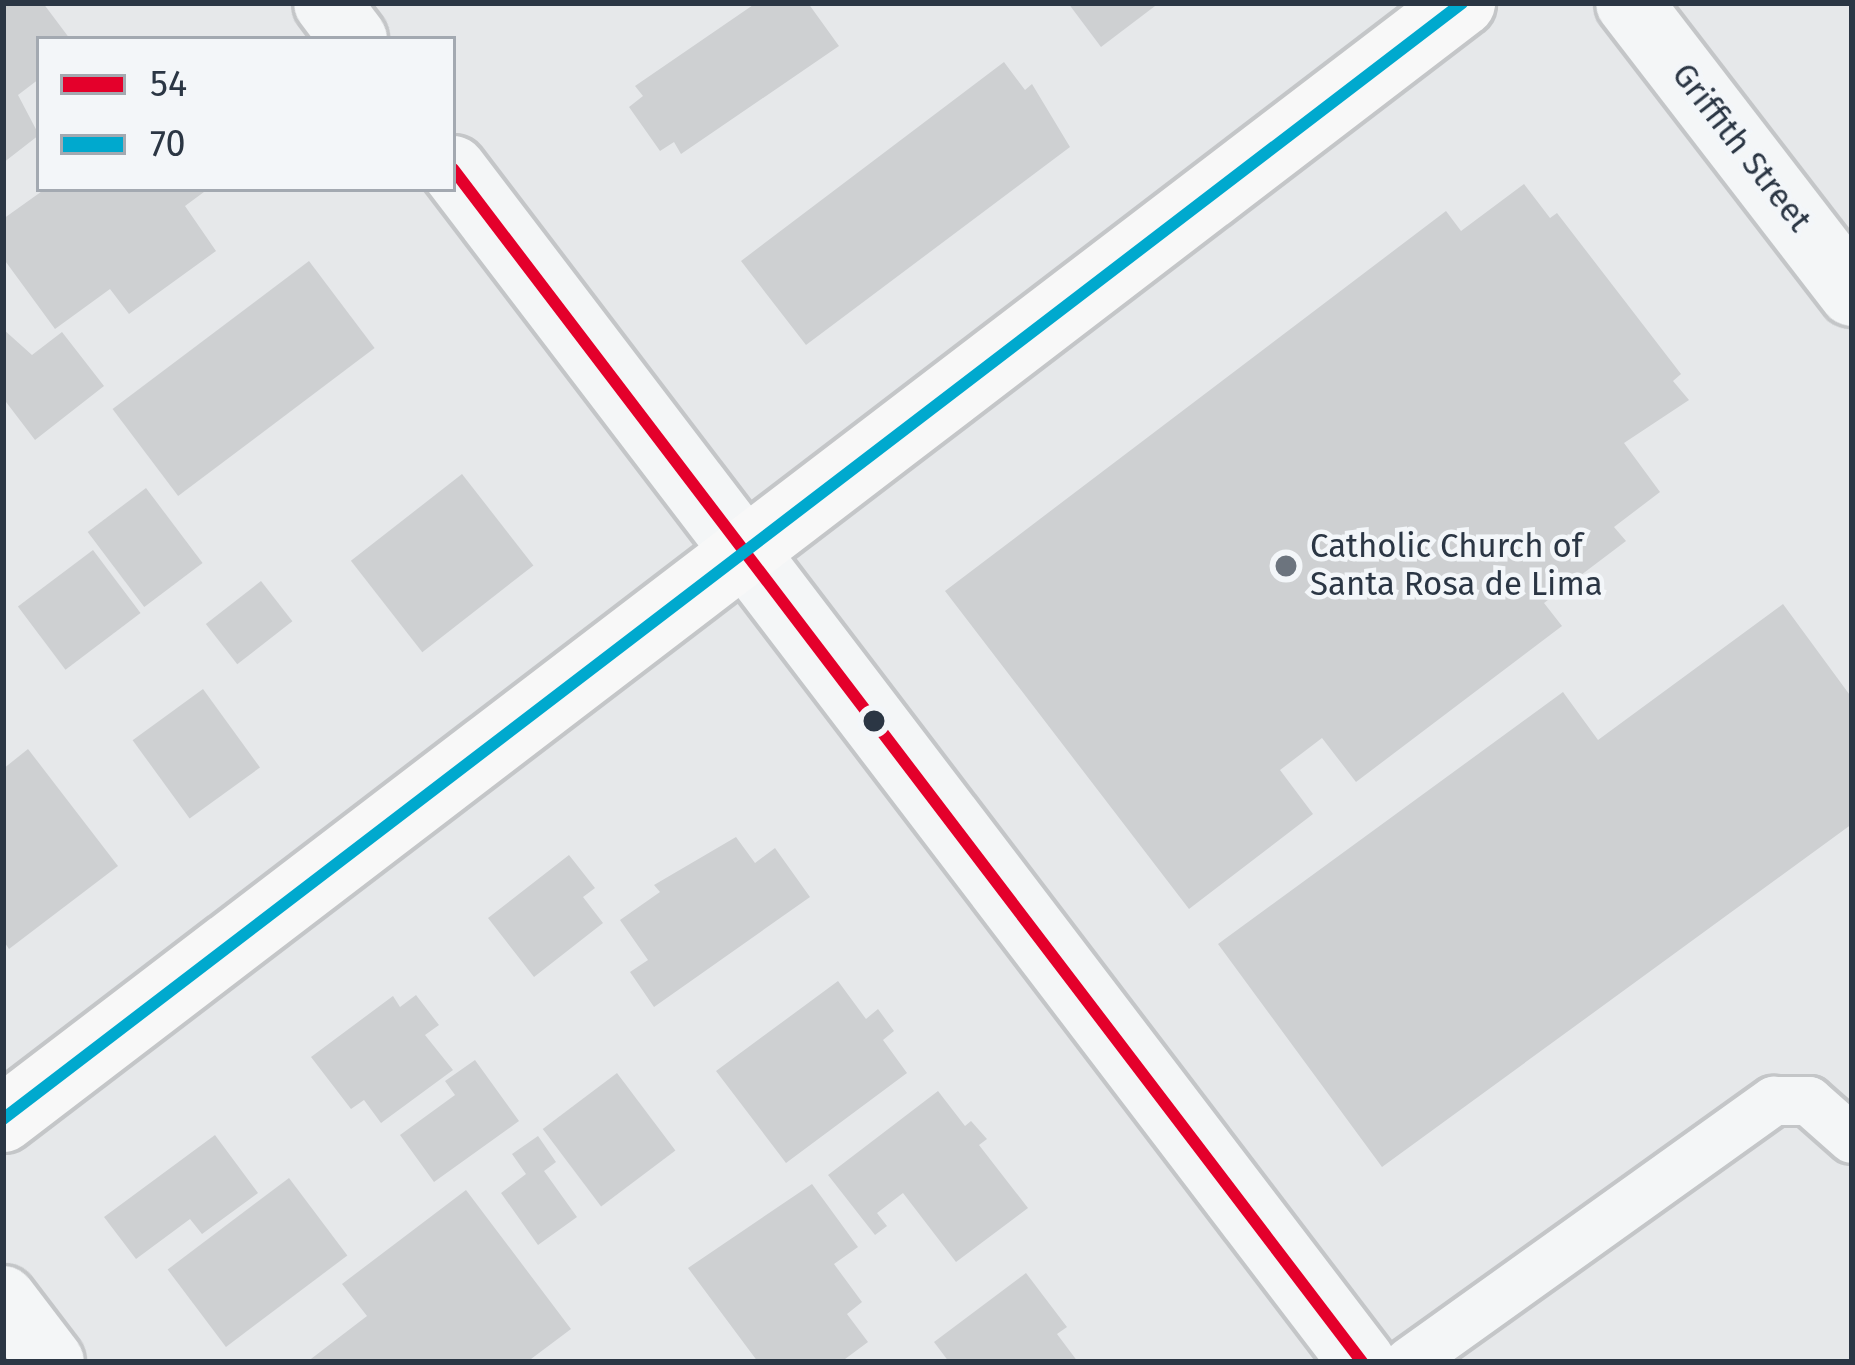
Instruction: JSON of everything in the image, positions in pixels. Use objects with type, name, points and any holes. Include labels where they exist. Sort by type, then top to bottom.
[{"type":"main road","points":[[3,1120],[1462,3]]},
{"type":"street","points":[[326,3],[352,36]]},
{"type":"street","name":"Griffith Street","points":[[1629,3],[1852,293]]},
{"type":"street","points":[[456,173],[1362,1362]]},
{"type":"street","points":[[3,1299],[51,1362]]},
{"type":"lane","points":[[1409,1362],[1774,1101],[1809,1101],[1852,1138]]},
{"type":"building","points":[[3,3],[43,3],[68,36],[36,36],[36,81],[18,95],[36,137],[3,163]]},
{"type":"building","points":[[756,3],[808,3],[839,46],[681,154],[674,142],[660,151],[629,107],[643,96],[635,86]]},
{"type":"building","points":[[1068,3],[1159,3],[1101,47]]},
{"type":"building","points":[[1004,62],[1025,90],[1032,84],[1070,147],[806,345],[741,261]]},
{"type":"building","name":"Catholic Church of Santa Rosa de Lima","points":[[1524,184],[1550,218],[1557,213],[1681,374],[1673,381],[1689,400],[1624,443],[1660,492],[1614,527],[1626,541],[1544,603],[1562,626],[1356,782],[1322,738],[1280,770],[1313,814],[1189,909],[945,591],[1446,211],[1461,231]]},
{"type":"building","points":[[41,192],[204,192],[185,206],[216,251],[129,314],[110,289],[55,329],[3,258],[3,219]]},
{"type":"building","points":[[309,261],[375,348],[178,496],[113,409]]},
{"type":"building","points":[[3,329],[32,355],[62,332],[104,386],[35,440],[3,398]]},
{"type":"building","points":[[462,474],[533,565],[422,652],[351,561]]},
{"type":"building","points":[[146,488],[203,563],[144,607],[88,532]]},
{"type":"building","points":[[93,550],[141,613],[65,670],[18,607]]},
{"type":"building","points":[[261,581],[292,621],[237,664],[206,624]]},
{"type":"building","points":[[1783,604],[1852,698],[1852,824],[1382,1167],[1218,944],[1563,692],[1598,740]]},
{"type":"building","points":[[203,689],[260,767],[190,819],[133,740]]},
{"type":"building","points":[[28,749],[118,866],[9,949],[3,940],[3,769]]},
{"type":"building","points":[[736,837],[755,863],[775,848],[810,897],[654,1007],[630,972],[648,960],[620,920],[660,892],[654,885]]},
{"type":"building","points":[[569,855],[595,888],[583,897],[603,923],[534,977],[488,918]]},
{"type":"building","points":[[838,981],[866,1019],[878,1009],[894,1031],[883,1040],[907,1073],[786,1163],[716,1071]]},
{"type":"building","points":[[416,995],[439,1025],[425,1035],[453,1070],[381,1123],[364,1100],[351,1109],[311,1057],[393,996],[400,1007]]},
{"type":"building","points":[[475,1060],[519,1121],[434,1182],[400,1135],[455,1095],[445,1081]]},
{"type":"building","points":[[617,1073],[675,1150],[601,1206],[543,1129]]},
{"type":"building","points":[[938,1091],[965,1126],[971,1121],[987,1139],[979,1145],[1028,1208],[956,1262],[903,1193],[877,1213],[887,1226],[875,1235],[828,1175]]},
{"type":"building","points":[[215,1135],[258,1193],[202,1234],[190,1219],[136,1259],[104,1217]]},
{"type":"building","points":[[538,1136],[556,1162],[544,1171],[577,1217],[538,1245],[501,1193],[526,1174],[512,1154]]},
{"type":"building","points":[[289,1178],[347,1255],[226,1347],[168,1269]]},
{"type":"building","points":[[812,1184],[858,1247],[834,1264],[862,1302],[847,1314],[868,1342],[841,1362],[758,1362],[688,1268]]},
{"type":"building","points":[[466,1190],[571,1329],[527,1362],[307,1362],[367,1316],[342,1284]]},
{"type":"building","points":[[1026,1273],[1067,1327],[1057,1334],[1078,1362],[949,1362],[934,1342]]},
{"type":"transit line","name":"70","points":[[3,1119],[1462,3]]},
{"type":"transit line","name":"54","points":[[456,173],[1362,1362]]},
{"type":"place","name":"Catholic Church of Santa Rosa de Lima","points":[[1286,566]]}]
